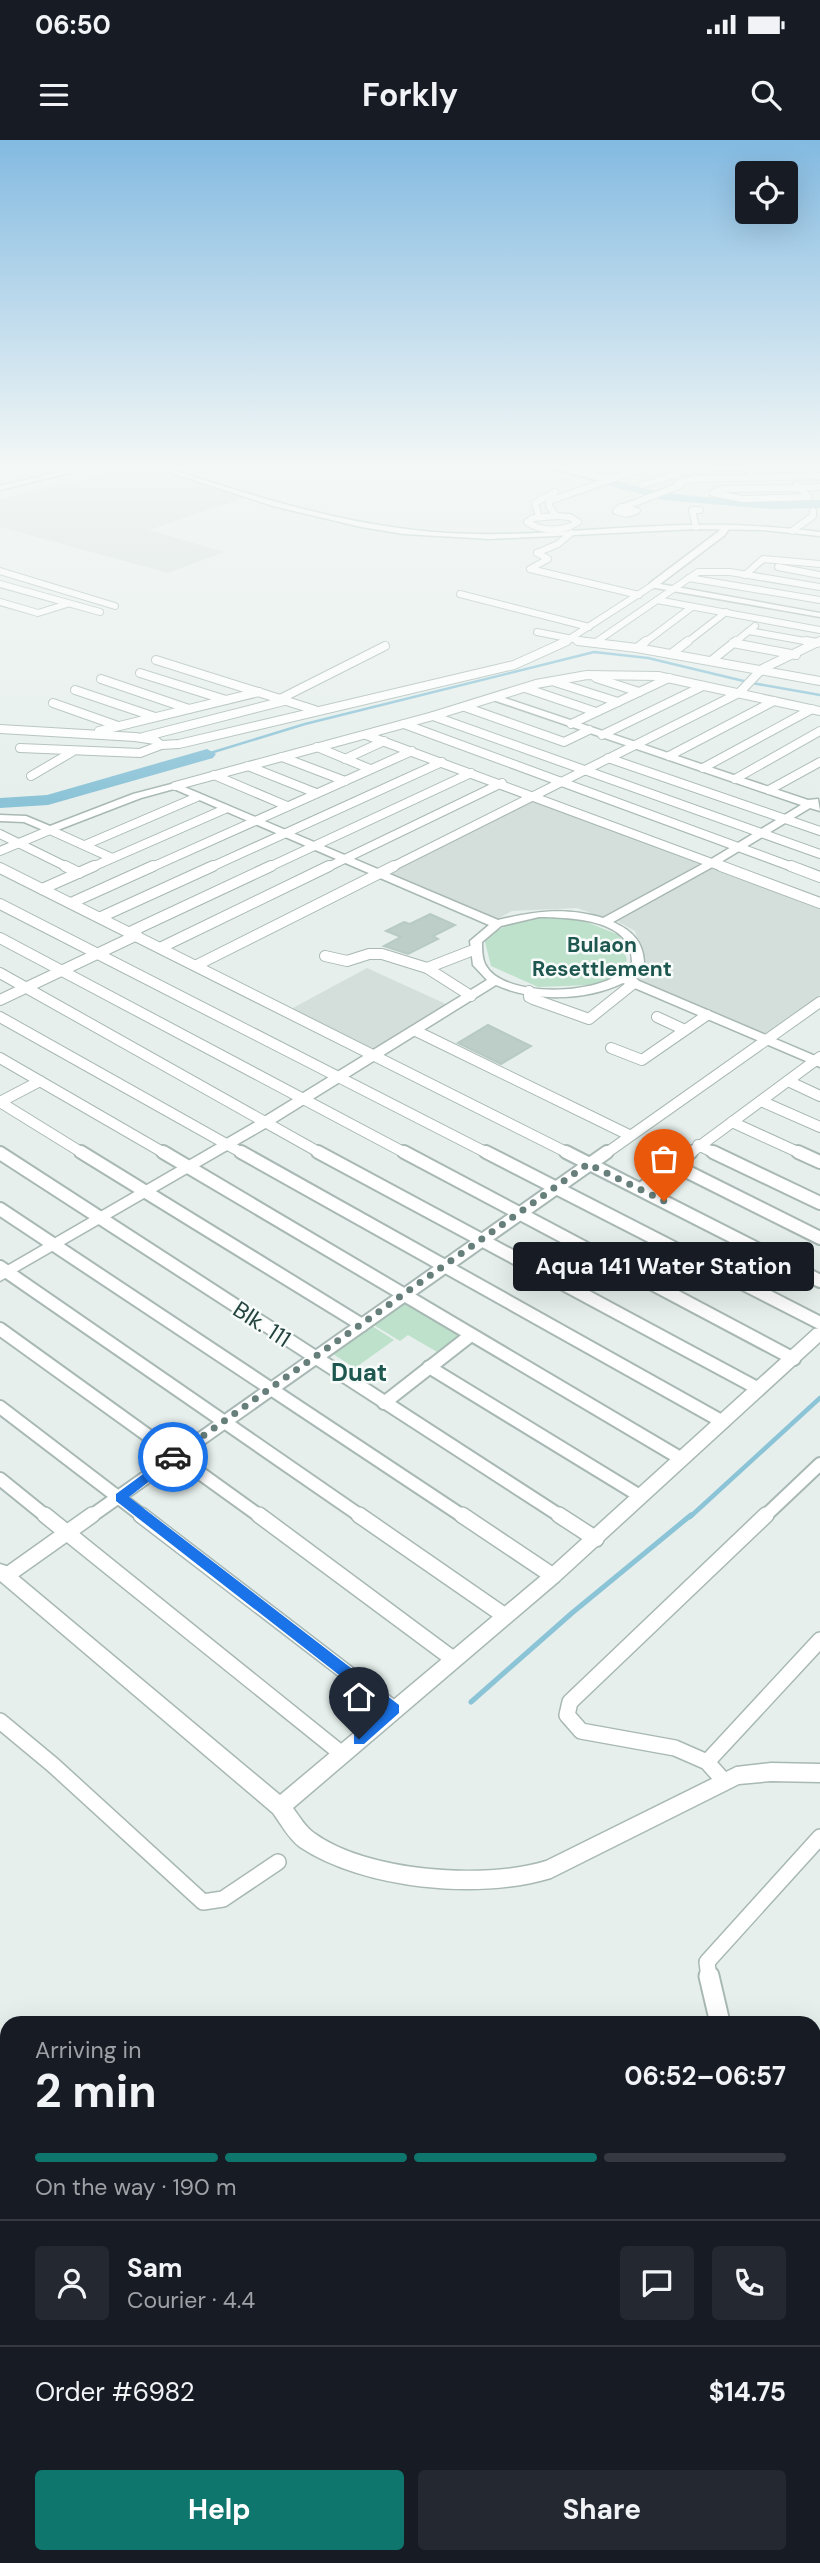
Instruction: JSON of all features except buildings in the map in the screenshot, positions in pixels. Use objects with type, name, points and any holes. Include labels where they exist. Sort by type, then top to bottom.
[{"type":"street","points":[[23,578],[115,606]]},
{"type":"street","points":[[568,578],[639,595]]},
{"type":"street","points":[[33,731],[20,748],[72,752],[148,752],[161,745],[179,744],[316,710],[496,671],[530,659],[569,640],[662,578]]},
{"type":"street","points":[[596,642],[689,578]]},
{"type":"street","points":[[689,578],[820,600]]},
{"type":"street","points":[[764,578],[820,587]]},
{"type":"street","points":[[0,584],[100,612]]},
{"type":"street","points":[[653,585],[820,615]]},
{"type":"street","points":[[460,594],[589,627]]},
{"type":"street","points":[[657,600],[820,630]]},
{"type":"street","points":[[0,602],[38,613],[67,604]]},
{"type":"street","points":[[637,648],[692,607]]},
{"type":"street","points":[[671,654],[726,612]]},
{"type":"street","points":[[711,661],[763,619]]},
{"type":"street","points":[[749,631],[819,642]]},
{"type":"street","points":[[537,632],[569,640],[637,648],[820,681]]},
{"type":"street","points":[[197,965],[739,693],[759,672],[819,642]]},
{"type":"street","points":[[733,643],[796,655]]},
{"type":"street","points":[[139,738],[282,700],[385,646]]},
{"type":"street","points":[[762,656],[769,650]]},
{"type":"street","points":[[156,660],[316,710]]},
{"type":"street","points":[[746,666],[754,661]]},
{"type":"street","points":[[140,673],[226,700]]},
{"type":"street","points":[[803,678],[811,673]]},
{"type":"street","points":[[0,851],[137,796],[366,735],[552,681],[587,675],[643,674],[816,710]]},
{"type":"street","points":[[587,675],[639,692]]},
{"type":"street","points":[[571,724],[669,678]]},
{"type":"street","points":[[101,679],[189,709]]},
{"type":"street","points":[[552,681],[618,702]]},
{"type":"street","points":[[602,735],[704,686]]},
{"type":"street","points":[[525,688],[596,712]]},
{"type":"street","points":[[75,690],[155,718]]},
{"type":"street","points":[[88,734],[259,692]]},
{"type":"street","points":[[496,698],[815,806]]},
{"type":"street","points":[[669,756],[774,701]]},
{"type":"street","points":[[54,703],[119,726]]},
{"type":"street","points":[[465,707],[564,741]]},
{"type":"street","points":[[703,768],[816,710]]},
{"type":"street","points":[[433,716],[820,854]]},
{"type":"street","points":[[0,727],[12,721]]},
{"type":"street","points":[[404,724],[820,877]]},
{"type":"street","points":[[0,727],[139,738],[155,740],[161,745]]},
{"type":"street","points":[[539,753],[589,730]]},
{"type":"street","points":[[735,779],[820,731]]},
{"type":"street","points":[[366,735],[502,783],[820,903]]},
{"type":"street","points":[[345,759],[383,741]]},
{"type":"street","points":[[316,747],[370,769]]},
{"type":"street","points":[[71,903],[412,751]]},
{"type":"street","points":[[31,776],[72,752]]},
{"type":"street","points":[[103,758],[111,753]]},
{"type":"street","points":[[282,757],[345,781]]},
{"type":"street","points":[[608,758],[820,831]]},
{"type":"street","points":[[101,917],[442,762]]},
{"type":"street","points":[[769,790],[820,762]]},
{"type":"street","points":[[248,766],[316,793]]},
{"type":"street","points":[[0,1000],[313,846],[471,773]]},
{"type":"street","points":[[214,775],[287,806]]},
{"type":"street","points":[[162,947],[502,783]]},
{"type":"street","points":[[175,786],[497,924]]},
{"type":"street","points":[[85,845],[197,797]]},
{"type":"street","points":[[604,922],[712,863],[784,818],[815,806],[820,798]]},
{"type":"street","points":[[42,889],[225,809]]},
{"type":"street","points":[[0,818],[26,818],[112,858]]},
{"type":"street","points":[[0,834],[79,873]]},
{"type":"street","points":[[0,868],[162,947],[820,1281]]},
{"type":"street","points":[[0,904],[820,1323]]},
{"type":"street","points":[[529,990],[529,997],[533,1000],[558,1006],[589,1019],[629,981],[638,962],[637,947],[627,934],[604,922],[572,914],[539,914],[497,924],[476,941],[481,968],[496,980],[529,990],[569,993],[629,981],[818,1060]]},
{"type":"street","points":[[0,938],[794,1359]]},
{"type":"street","points":[[427,968],[476,949]]},
{"type":"street","points":[[325,956],[347,961],[369,954],[382,954],[427,968],[471,996]]},
{"type":"street","points":[[0,973],[264,1123],[758,1388]]},
{"type":"street","points":[[496,980],[264,1123],[3,1272],[505,1616]]},
{"type":"street","points":[[820,1002],[552,1188],[362,1325],[176,1454],[120,1497],[3,1573],[280,1807],[304,1839],[340,1857],[383,1870],[432,1879],[482,1880],[528,1876],[551,1869],[736,1776],[771,1772],[820,1773]]},
{"type":"street","points":[[611,1048],[642,1060],[707,1015]]},
{"type":"street","points":[[0,1017],[723,1422]]},
{"type":"street","points":[[657,1017],[685,1030]]},
{"type":"street","points":[[416,1031],[629,1135]]},
{"type":"street","points":[[0,1058],[680,1458]]},
{"type":"street","points":[[641,1189],[818,1060]]},
{"type":"street","points":[[0,1102],[40,1081]]},
{"type":"street","points":[[788,1082],[820,1096]]},
{"type":"street","points":[[761,1101],[820,1127]]},
{"type":"street","points":[[0,1102],[362,1325]]},
{"type":"street","points":[[732,1122],[820,1162]]},
{"type":"street","points":[[698,1145],[820,1203]]},
{"type":"street","name":"Blk. 111","points":[[0,1153],[596,1539]]},
{"type":"street","points":[[674,1165],[820,1238]]},
{"type":"street","points":[[0,1209],[554,1576]]},
{"type":"street","points":[[0,1329],[176,1454],[453,1659]]},
{"type":"street","points":[[280,1807],[554,1576],[680,1458],[820,1333]]},
{"type":"street","points":[[384,1403],[471,1335]]},
{"type":"street","points":[[429,1367],[640,1496]]},
{"type":"street","points":[[0,1407],[394,1709]]},
{"type":"street","points":[[724,1781],[707,1762],[675,1748],[581,1731],[567,1715],[570,1702],[820,1464]]},
{"type":"street","points":[[0,1479],[342,1754]]},
{"type":"street","points":[[707,1762],[820,1640]]},
{"type":"street","points":[[0,1721],[53,1765],[203,1902],[223,1899],[278,1862]]},
{"type":"street","points":[[718,2016],[707,1962],[820,1837]]},
{"type":"shaded area","points":[[533,797],[704,861],[605,918],[577,908],[512,911],[494,921],[387,873]]},
{"type":"shaded area","points":[[712,865],[820,905],[820,995],[763,1036],[633,981],[641,972],[643,955],[635,931],[617,921]]},
{"type":"shaded area","points":[[367,968],[448,1005],[375,1050],[291,1009]]},
{"type":"green space","points":[[574,917],[619,935],[627,960],[619,974],[610,981],[591,985],[538,987],[491,966],[484,938],[520,918]]},
{"type":"green space","points":[[406,1300],[465,1335],[439,1353],[408,1335],[400,1341],[372,1324]]},
{"type":"green space","points":[[372,1326],[394,1340],[355,1368],[333,1354]]},
{"type":"waterway","points":[[207,754],[305,724],[594,652],[648,658],[752,683],[820,695]]},
{"type":"waterway","points":[[0,803],[48,800],[207,754]]},
{"type":"waterway","points":[[690,1517],[820,1398]]},
{"type":"waterway","points":[[471,1702],[572,1613],[691,1515]]},
{"type":"way so far","points":[[173,1457],[588,1164],[664,1201]]},
{"type":"place","name":"Aqua 141 Water Station","points":[[664,1201]]},
{"type":"district","name":"Bulaon Resettlement","points":[[602,957]]},
{"type":"district","name":"Duat","points":[[359,1373]]},
{"type":"route","points":[[173,1457],[120,1497],[394,1709],[359,1739]]}]
